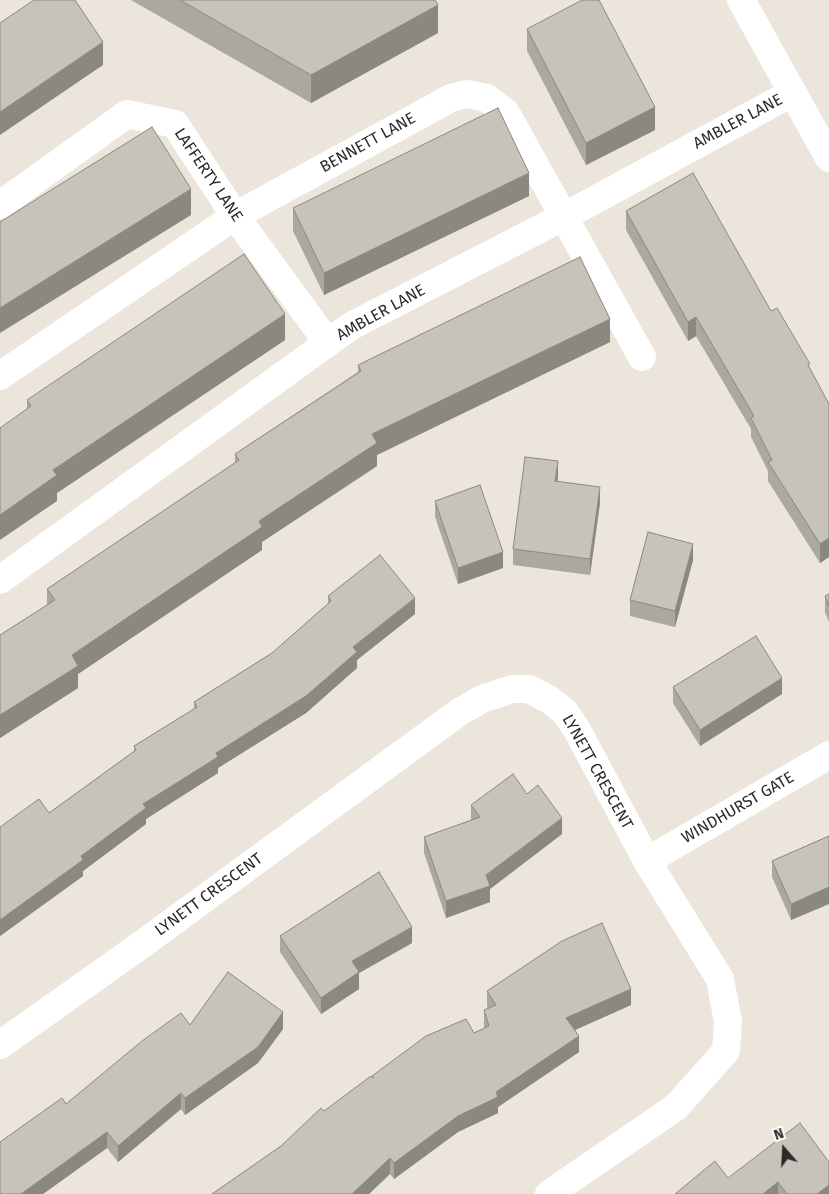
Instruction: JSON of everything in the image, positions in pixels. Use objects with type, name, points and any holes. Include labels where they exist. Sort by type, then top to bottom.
[{"type":"street","points":[[741,0],[829,158]]},
{"type":"street","name":"AMBLER LANE","points":[[0,580],[328,342],[357,323],[565,216],[792,93]]},
{"type":"street","name":"BENNETT LANE","points":[[0,376],[235,216],[451,98],[467,94],[491,100],[506,113],[642,357]]},
{"type":"street","name":"LAFFERTY LANE","points":[[0,205],[127,114],[175,124],[235,216],[328,342]]},
{"type":"street","name":"LYNETT CRESCENT","points":[[0,1045],[141,945],[458,712],[482,698],[512,689],[529,689],[550,700],[565,712],[647,861],[720,979],[728,1022],[726,1051],[676,1107],[549,1194]]},
{"type":"street","name":"WINDHURST GATE","points":[[647,861],[829,755]]},
{"type":"building","points":[[34,0],[75,0],[103,42],[0,112],[0,23]]},
{"type":"building","points":[[180,0],[435,0],[438,5],[311,75]]},
{"type":"building","points":[[582,0],[599,0],[655,107],[586,143],[527,29]]},
{"type":"building","points":[[498,108],[529,173],[324,273],[293,208]]},
{"type":"building","points":[[152,127],[191,189],[0,308],[0,222]]},
{"type":"building","points":[[693,173],[771,311],[777,308],[810,364],[808,365],[829,404],[829,538],[820,544],[768,462],[772,460],[751,418],[754,416],[696,317],[688,322],[626,211]]},
{"type":"building","points":[[244,254],[285,314],[53,470],[57,475],[0,515],[0,428],[31,406],[27,400]]},
{"type":"building","points":[[580,257],[610,319],[372,434],[377,443],[259,521],[262,527],[72,655],[78,666],[0,715],[0,635],[55,600],[47,589],[239,460],[235,454],[361,371],[358,365]]},
{"type":"building","points":[[525,457],[558,461],[555,481],[600,487],[590,559],[513,549]]},
{"type":"building","points":[[480,485],[503,552],[458,568],[435,501]]},
{"type":"building","points":[[648,532],[693,544],[675,611],[630,600]]},
{"type":"building","points":[[380,555],[415,598],[353,647],[357,652],[306,696],[216,753],[218,757],[143,804],[146,808],[81,856],[83,860],[0,920],[0,827],[39,799],[49,813],[136,750],[134,746],[197,707],[194,702],[272,653],[331,601],[328,596]]},
{"type":"building","points":[[829,594],[829,606],[825,596]]},
{"type":"building","points":[[756,636],[782,678],[700,730],[673,687]]},
{"type":"building","points":[[513,774],[527,794],[538,785],[562,818],[486,875],[490,886],[446,901],[424,837],[480,817],[471,805]]},
{"type":"building","points":[[829,836],[829,887],[791,904],[772,861]]},
{"type":"building","points":[[379,872],[412,927],[352,961],[359,972],[321,998],[280,936]]},
{"type":"building","points":[[602,923],[631,989],[566,1018],[579,1036],[496,1092],[498,1097],[458,1116],[394,1163],[390,1158],[352,1194],[212,1194],[281,1146],[321,1108],[324,1111],[371,1076],[374,1078],[372,1076],[426,1036],[466,1019],[474,1033],[489,1026],[484,1010],[496,1005],[487,991],[562,941]]},
{"type":"building","points":[[228,972],[283,1012],[258,1047],[185,1098],[181,1093],[118,1146],[107,1132],[21,1194],[0,1194],[0,1142],[62,1098],[66,1104],[142,1041],[181,1013],[190,1025]]},
{"type":"building","points":[[800,1123],[829,1162],[829,1185],[817,1194],[787,1194],[778,1182],[763,1194],[675,1194],[715,1161],[728,1178]]}]
